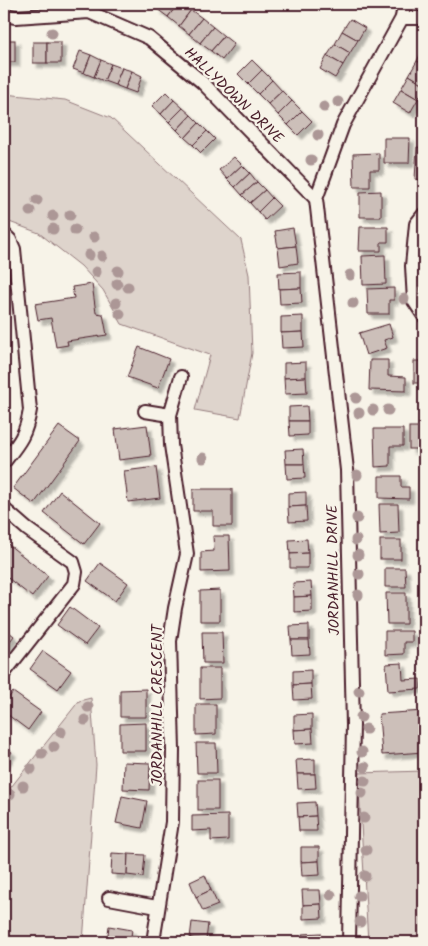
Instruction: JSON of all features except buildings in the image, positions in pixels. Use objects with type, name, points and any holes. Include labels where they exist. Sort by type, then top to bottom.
[{"type":"street","points":[[89,12],[100,4]]},
{"type":"street","points":[[316,199],[343,124],[402,18],[404,4]]},
{"type":"street","name":"HALLYDOWN DRIVE","points":[[4,15],[16,17],[89,12],[149,38],[202,82],[316,199]]},
{"type":"street","points":[[402,18],[424,18]]},
{"type":"street","name":"JORDANHILL DRIVE","points":[[316,199],[347,470],[353,725],[349,942]]},
{"type":"street","points":[[424,214],[416,224],[412,266],[414,301],[424,316]]},
{"type":"street","points":[[4,234],[10,240],[14,250],[30,410],[27,429],[4,462]]},
{"type":"street","name":"JORDANHILL CRESCENT","points":[[153,942],[172,822],[173,750],[170,641],[187,554],[170,445],[170,415],[181,377]]},
{"type":"street","points":[[145,411],[170,415]]},
{"type":"street","points":[[4,508],[27,529],[73,562],[76,572],[74,584],[4,673]]},
{"type":"street","points":[[109,898],[158,907]]},
{"type":"shaded area","points":[[4,94],[65,100],[111,118],[241,240],[249,275],[252,353],[240,418],[195,410],[210,355],[122,324],[103,290],[81,266],[39,233],[4,220]]},
{"type":"shaded area","points":[[91,698],[96,765],[83,942],[4,942],[4,796],[79,701]]},
{"type":"shaded area","points":[[424,771],[424,942],[368,942],[358,773]]}]
